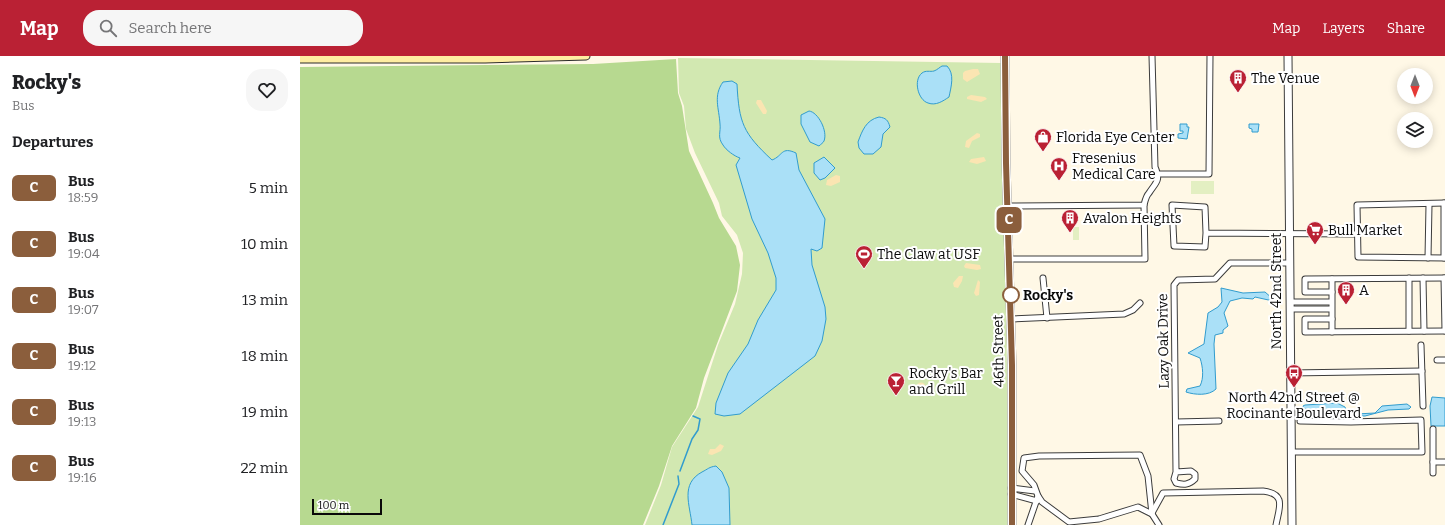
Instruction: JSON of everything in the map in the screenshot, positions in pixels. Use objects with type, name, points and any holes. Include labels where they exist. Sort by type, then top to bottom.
[{"type":"main road","points":[[300,59],[586,56]]},
{"type":"street","name":"46th Street","points":[[1005,56],[1012,365],[1012,525]]},
{"type":"street","points":[[1010,259],[1144,259],[1144,205],[1148,193],[1156,187],[1158,174],[1155,167],[1152,56]]},
{"type":"street","points":[[1158,174],[1209,174],[1210,56]]},
{"type":"street","name":"North 42nd Street","points":[[1288,56],[1292,525]]},
{"type":"street","points":[[1444,203],[1444,258],[1358,257],[1357,204],[1444,203]]},
{"type":"street","points":[[1428,258],[1429,204]]},
{"type":"street","points":[[1008,206],[1144,205]]},
{"type":"street","points":[[1172,206],[1205,207],[1206,233],[1204,247],[1174,246],[1172,206]]},
{"type":"street","points":[[1206,233],[1357,234]]},
{"type":"street","name":"Lazy Oak Drive","points":[[1176,472],[1174,285],[1178,280],[1215,279],[1230,263],[1289,263]]},
{"type":"street","points":[[1042,278],[1047,318]]},
{"type":"street","points":[[1409,278],[1409,331]]},
{"type":"street","points":[[1423,278],[1424,331]]},
{"type":"street","points":[[1332,292],[1305,292],[1305,279],[1444,278],[1445,331],[1305,332],[1305,319],[1332,319]]},
{"type":"street","points":[[1332,279],[1332,332]]},
{"type":"street","points":[[1290,306],[1331,302]]},
{"type":"street","points":[[1011,319],[1124,314],[1133,310],[1140,303]]},
{"type":"street","points":[[1290,306],[1331,309]]},
{"type":"street","points":[[1421,346],[1423,406]]},
{"type":"street","points":[[1437,360],[1445,360]]},
{"type":"street","points":[[1290,373],[1422,371]]},
{"type":"street","points":[[1291,452],[1422,452],[1422,420],[1351,422],[1302,421]]},
{"type":"street","points":[[1176,422],[1219,421]]},
{"type":"street","points":[[1433,429],[1433,474]]},
{"type":"street","points":[[1028,525],[1037,498],[1034,485],[1022,471],[1024,458],[1039,456],[1140,455],[1148,476],[1152,514],[1159,525]]},
{"type":"street","points":[[1433,462],[1445,462]]},
{"type":"street","points":[[1011,491],[1037,498]]},
{"type":"street","points":[[1011,491],[1037,498],[1069,522],[1099,519],[1138,507],[1152,514]]},
{"type":"street","points":[[1152,514],[1163,493],[1263,491],[1271,492],[1278,497],[1280,504],[1276,525]]},
{"type":"green space","points":[[678,58],[1001,63],[1010,525],[645,525],[661,485],[672,447],[698,407],[718,345],[735,304],[742,274],[743,253],[737,235],[722,216],[719,203],[695,153],[686,129],[684,106],[679,93]]},
{"type":"green space","points":[[676,59],[678,93],[682,106],[689,151],[719,218],[736,246],[740,265],[737,291],[704,378],[696,408],[672,446],[659,486],[643,525],[300,525],[300,67],[593,64]]},
{"type":"green space","points":[[1191,181],[1214,181],[1214,194],[1191,194]]},
{"type":"green space","points":[[1073,227],[1079,227],[1079,240],[1073,240]]},
{"type":"sand","points":[[973,69],[978,69],[980,74],[967,82],[963,79],[963,73]]},
{"type":"sand","points":[[971,95],[985,97],[987,99],[981,102],[967,99],[967,97]]},
{"type":"sand","points":[[757,100],[761,100],[767,111],[766,114],[763,114],[756,103]]},
{"type":"sand","points":[[977,133],[980,134],[980,137],[972,141],[969,148],[965,147],[966,141]]},
{"type":"sand","points":[[984,157],[986,161],[977,164],[969,162],[971,159]]},
{"type":"sand","points":[[836,175],[840,176],[840,182],[831,186],[826,185],[827,180]]},
{"type":"sand","points":[[966,263],[980,265],[981,269],[977,270],[965,268],[964,266]]},
{"type":"sand","points":[[959,276],[963,276],[962,281],[958,288],[954,287],[953,283]]},
{"type":"sand","points":[[978,280],[980,282],[979,295],[976,296],[974,293]]},
{"type":"sand","points":[[921,382],[926,387],[921,392],[916,387]]},
{"type":"sand","points":[[720,444],[724,446],[721,451],[712,455],[708,454],[710,449],[715,449]]},
{"type":"water","points":[[942,66],[947,66],[952,77],[949,97],[937,103],[928,103],[919,94],[917,85],[919,76],[926,71],[934,71]]},
{"type":"water","points":[[732,81],[737,84],[741,118],[749,134],[762,151],[772,160],[785,151],[796,153],[799,170],[825,219],[822,248],[817,251],[811,249],[812,265],[825,307],[826,319],[822,341],[815,356],[740,414],[724,416],[715,414],[716,403],[728,373],[748,344],[758,320],[776,290],[776,278],[768,253],[752,219],[736,165],[740,158],[728,151],[720,139],[720,124],[717,102],[718,92],[723,82]]},
{"type":"water","points":[[809,111],[819,118],[825,132],[824,141],[819,146],[810,142],[801,124],[801,115]]},
{"type":"water","points":[[879,117],[886,120],[890,127],[883,134],[881,147],[873,154],[864,154],[859,148],[858,142],[861,134],[868,123]]},
{"type":"water","points":[[1180,124],[1187,124],[1187,127],[1189,127],[1187,139],[1178,138],[1178,134],[1183,133],[1183,131],[1180,131]]},
{"type":"water","points":[[1249,124],[1259,124],[1258,132],[1252,132],[1252,129],[1249,128]]},
{"type":"water","points":[[824,157],[835,168],[825,178],[820,180],[814,173],[814,163]]},
{"type":"water","points":[[1221,288],[1243,293],[1265,292],[1273,299],[1273,301],[1255,297],[1253,299],[1242,298],[1230,301],[1224,313],[1228,326],[1223,330],[1223,333],[1215,335],[1216,389],[1210,393],[1202,394],[1186,392],[1187,389],[1200,386],[1203,372],[1200,358],[1188,353],[1204,344],[1208,313],[1218,307],[1222,302]]},
{"type":"water","points":[[1432,397],[1445,398],[1445,426],[1431,426],[1430,406]]},
{"type":"water","points":[[1337,403],[1345,407],[1347,412],[1356,414],[1375,413],[1382,406],[1407,404],[1411,407],[1409,409],[1388,410],[1365,416],[1355,416],[1337,411],[1303,409],[1303,406],[1305,405]]},
{"type":"water","points":[[716,466],[722,472],[729,488],[730,525],[692,525],[688,503],[691,483],[695,477],[702,472]]},
{"type":"waterway","points":[[680,471],[692,439],[698,430],[700,419],[693,416]]},
{"type":"waterway","points":[[663,525],[679,484],[678,476]]},
{"type":"bus line","name":"C","points":[[1005,56],[1006,163],[1011,294],[1012,525]]},
{"type":"place","name":"The Venue","points":[[1238,93]]},
{"type":"place","name":"Florida Eye Center","points":[[1043,152]]},
{"type":"place","name":"Fresenius Medical Care","points":[[1059,181]]},
{"type":"place","name":"Avalon Heights","points":[[1070,233]]},
{"type":"place","name":"Bull Market","points":[[1315,245]]},
{"type":"place","name":"The Claw at USF","points":[[864,269]]},
{"type":"place","name":"Rocky's","points":[[1011,295]]},
{"type":"place","name":"A","points":[[1346,305]]},
{"type":"place","name":"North 42nd Street @ Rocinante Boulevard","points":[[1294,388]]},
{"type":"place","name":"Rocky's Bar and Grill","points":[[896,396]]}]
